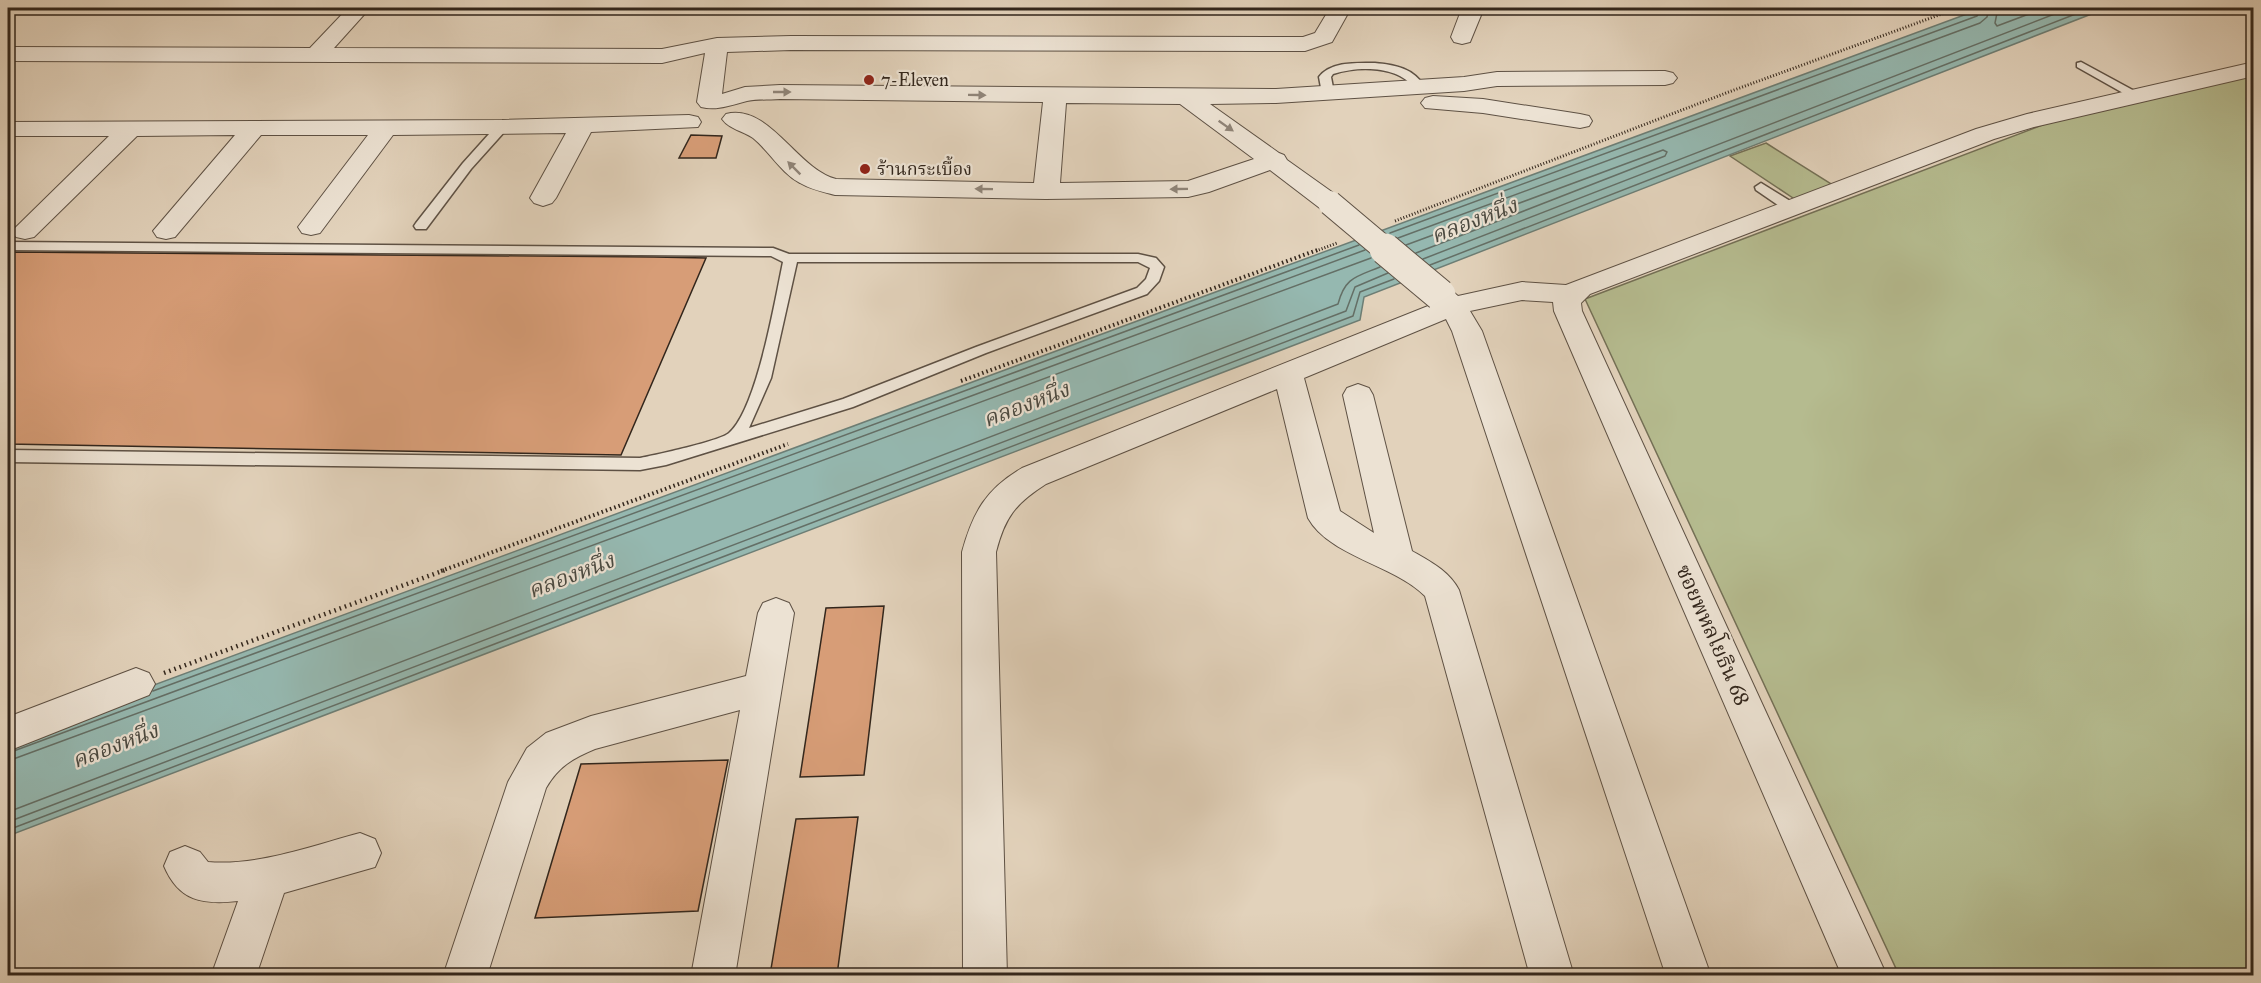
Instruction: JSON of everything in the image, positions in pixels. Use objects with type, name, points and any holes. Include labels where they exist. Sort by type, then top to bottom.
[{"type":"street","points":[[8,54],[322,49],[359,8]]},
{"type":"street","points":[[8,42],[662,56],[708,46],[791,43],[1305,45],[1324,37],[1340,8]]},
{"type":"street","points":[[1462,37],[1473,8]]},
{"type":"street","points":[[8,129],[502,127],[689,122],[699,127],[714,127],[722,107],[708,46]]},
{"type":"street","points":[[985,975],[979,552],[986,522],[998,503],[1012,488],[1034,476],[1288,373],[1447,301],[1522,291],[1571,294],[1580,288],[1985,134],[2027,121],[2253,69]]},
{"type":"street","points":[[722,107],[745,94],[780,92],[1055,97],[1276,96],[1526,78],[1665,78]]},
{"type":"street","points":[[1276,96],[1298,103],[1405,102],[1483,106],[1580,121]]},
{"type":"street","points":[[1046,190],[1055,97]]},
{"type":"street","points":[[1186,97],[1275,160],[1330,203],[1447,301],[1467,331],[1689,975]]},
{"type":"street","points":[[722,107],[759,130],[795,169],[820,184],[835,187],[1046,190],[1188,189],[1200,187],[1275,160]]},
{"type":"street","points":[[543,198],[582,126]]},
{"type":"street","points":[[166,231],[254,128]]},
{"type":"street","points":[[311,227],[386,128]]},
{"type":"street","points":[[16,238],[130,129]]},
{"type":"street","name":"ซอยพหลโยธิน 68","points":[[1571,294],[1567,303],[1568,311],[1864,975]]},
{"type":"street","points":[[1288,373],[1325,518],[1352,538],[1397,559],[1430,579],[1441,590],[1552,975]]},
{"type":"street","points":[[1358,395],[1397,559]]},
{"type":"street","points":[[713,975],[761,688],[776,613]]},
{"type":"street","points":[[8,734],[136,684]]},
{"type":"street","points":[[465,975],[528,783],[541,760],[560,745],[591,733],[761,688]]},
{"type":"street","points":[[185,866],[192,876],[200,880],[226,882],[268,877],[360,853]]},
{"type":"street","points":[[233,975],[268,877]]},
{"type":"lane","points":[[2081,65],[2136,96]]},
{"type":"lane","points":[[421,226],[467,166],[502,127]]},
{"type":"lane","points":[[1761,187],[1790,207]]},
{"type":"lane","points":[[8,456],[640,464],[666,459],[848,403],[981,350],[1142,291],[1155,277],[1157,267],[1151,261],[1138,258],[787,258],[764,251],[16,238]]},
{"type":"lane","points":[[734,439],[748,421],[764,377],[790,262],[787,258]]},
{"type":"path","points":[[1387,224],[1726,93],[1958,8]]},
{"type":"path","points":[[951,384],[1342,241]]},
{"type":"path","points":[[136,684],[795,442]]},
{"type":"green space","points":[[2253,73],[2253,975],[1899,975],[1585,299],[2061,118]]},
{"type":"green space","points":[[1766,143],[1833,185],[1796,200],[1730,156]]},
{"type":"water","name":"คลองหนึ่ง","points":[[1983,8],[2107,8],[1364,297],[1360,320],[8,836],[8,739]]},
{"type":"building","points":[[691,135],[722,136],[716,158],[679,158]]},
{"type":"building","points":[[8,252],[706,258],[621,455],[8,444]]},
{"type":"building","points":[[884,606],[864,775],[800,777],[826,608]]},
{"type":"building","points":[[728,760],[698,911],[535,918],[581,764]]},
{"type":"building","points":[[858,817],[837,975],[770,975],[796,819]]},
{"type":"place","name":"7-Eleven","points":[[869,80]]},
{"type":"place","name":"ร้านกระเบื้อง","points":[[865,169]]}]
